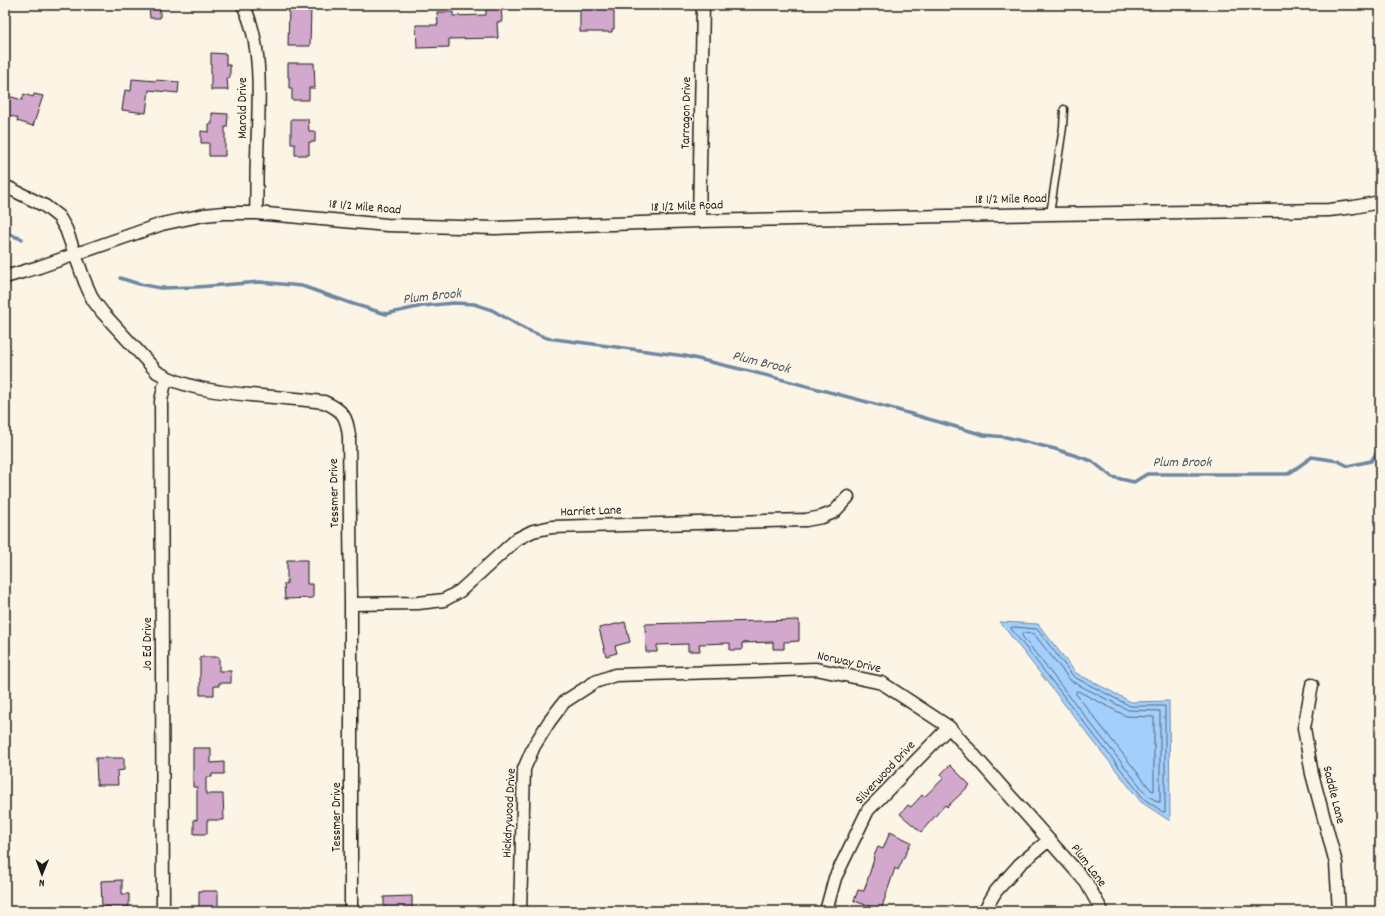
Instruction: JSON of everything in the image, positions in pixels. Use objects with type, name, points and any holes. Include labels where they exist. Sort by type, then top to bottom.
[{"type":"street","name":"Marold Drive","points":[[243,5],[251,24],[258,61],[256,213]]},
{"type":"street","name":"Tarragon Drive","points":[[699,221],[703,5]]},
{"type":"street","name":"Tessmer Drive","points":[[5,186],[45,206],[59,217],[66,229],[88,290],[103,313],[157,372],[186,385],[210,391],[324,402],[335,407],[343,414],[347,424],[349,436],[351,604],[351,911]]},
{"type":"street","name":"18 1/2 Mile Road","points":[[5,277],[75,255],[162,224],[183,219],[224,213],[256,213],[387,225],[495,228],[699,221],[1329,210],[1380,202]]},
{"type":"street","name":"Jo Ed Drive","points":[[163,911],[161,401],[164,387],[168,378]]},
{"type":"street","name":"Harriet Lane","points":[[351,604],[418,603],[444,600],[460,591],[517,539],[533,531],[552,527],[806,520],[822,517],[834,512],[848,497]]},
{"type":"street","name":"Norway Drive","points":[[549,722],[564,702],[595,682],[615,675],[816,669],[882,683],[949,726],[1049,840]]},
{"type":"street","name":"Saddle Lane","points":[[1312,685],[1304,728],[1312,774],[1336,863],[1339,911]]},
{"type":"street","name":"Hickdrywood Drive","points":[[520,911],[524,769],[534,746],[549,722]]},
{"type":"street","name":"Silverwood Drive","points":[[826,911],[835,878],[868,810],[949,726]]},
{"type":"street","points":[[984,911],[996,891],[1020,864],[1049,840]]},
{"type":"street","name":"Plum Lane","points":[[1049,840],[1086,882],[1102,911]]},
{"type":"lane","points":[[1050,214],[1063,127],[1064,109]]},
{"type":"water","points":[[1000,622],[1038,624],[1076,673],[1131,702],[1169,701],[1170,821],[1141,802]]},
{"type":"building","points":[[149,5],[160,5],[160,18],[150,18]]},
{"type":"building","points":[[486,5],[501,5],[502,22],[497,22],[498,38],[449,39],[449,47],[417,48],[416,25],[438,25],[437,12],[453,12],[453,16],[486,15]]},
{"type":"building","points":[[289,6],[311,7],[310,46],[288,46]]},
{"type":"building","points":[[580,6],[608,7],[608,10],[614,10],[614,29],[612,29],[612,32],[580,32]]},
{"type":"building","points":[[211,53],[226,54],[226,65],[230,65],[230,78],[227,78],[228,90],[211,90]]},
{"type":"building","points":[[288,63],[314,63],[315,88],[309,88],[309,100],[292,100],[292,88],[289,88]]},
{"type":"building","points":[[132,79],[179,82],[178,93],[149,90],[146,113],[122,110],[125,90],[131,91]]},
{"type":"building","points":[[24,94],[33,97],[34,94],[43,96],[33,126],[17,121],[18,118],[5,114],[5,95],[22,100]]},
{"type":"building","points":[[212,113],[228,114],[227,127],[225,127],[225,156],[209,156],[209,143],[201,143],[201,131],[209,132],[209,124],[212,124]]},
{"type":"building","points":[[291,119],[308,119],[309,131],[315,131],[315,142],[309,142],[309,155],[295,155],[295,144],[291,144]]},
{"type":"building","points":[[287,560],[307,560],[307,584],[313,584],[313,598],[285,599],[284,584],[287,584]]},
{"type":"building","points":[[799,620],[799,641],[784,642],[784,649],[773,649],[773,642],[742,643],[742,650],[730,650],[730,643],[699,644],[700,651],[688,651],[688,644],[657,645],[657,652],[646,652],[645,624]]},
{"type":"building","points":[[625,622],[630,642],[615,646],[617,653],[606,656],[599,628]]},
{"type":"building","points":[[200,657],[219,657],[219,671],[231,671],[231,683],[219,683],[219,686],[214,686],[214,695],[200,695]]},
{"type":"building","points":[[193,748],[211,748],[211,763],[224,762],[224,774],[212,774],[212,777],[206,777],[206,794],[223,794],[224,820],[207,820],[207,834],[194,834],[194,819],[197,820],[197,787],[193,787]]},
{"type":"building","points":[[96,758],[124,758],[124,770],[117,771],[118,785],[97,785]]},
{"type":"building","points":[[950,765],[970,785],[947,807],[945,805],[921,832],[900,814],[908,805],[911,807],[922,795],[924,797],[944,778],[941,774]]},
{"type":"building","points":[[890,832],[911,842],[898,870],[895,868],[881,910],[854,901],[858,890],[864,891],[874,859],[873,858],[878,847],[883,849]]},
{"type":"building","points":[[122,880],[122,894],[129,894],[129,907],[102,907],[101,881]]},
{"type":"building","points":[[199,891],[218,891],[218,911],[199,911]]},
{"type":"building","points":[[412,896],[412,909],[405,909],[405,911],[384,911],[384,897]]},
{"type":"waterway","name":"Plum Brook","points":[[5,233],[22,239]]},
{"type":"waterway","name":"Plum Brook","points":[[120,278],[139,284],[160,288],[197,287],[260,282],[302,286],[386,314],[422,306],[454,303],[474,304],[492,310],[525,329],[547,338],[685,356],[753,372],[894,409],[984,435],[1006,437],[1055,449],[1092,461],[1112,477],[1134,482],[1147,474],[1288,474],[1312,457],[1338,461],[1348,466],[1371,461],[1380,448]]}]
